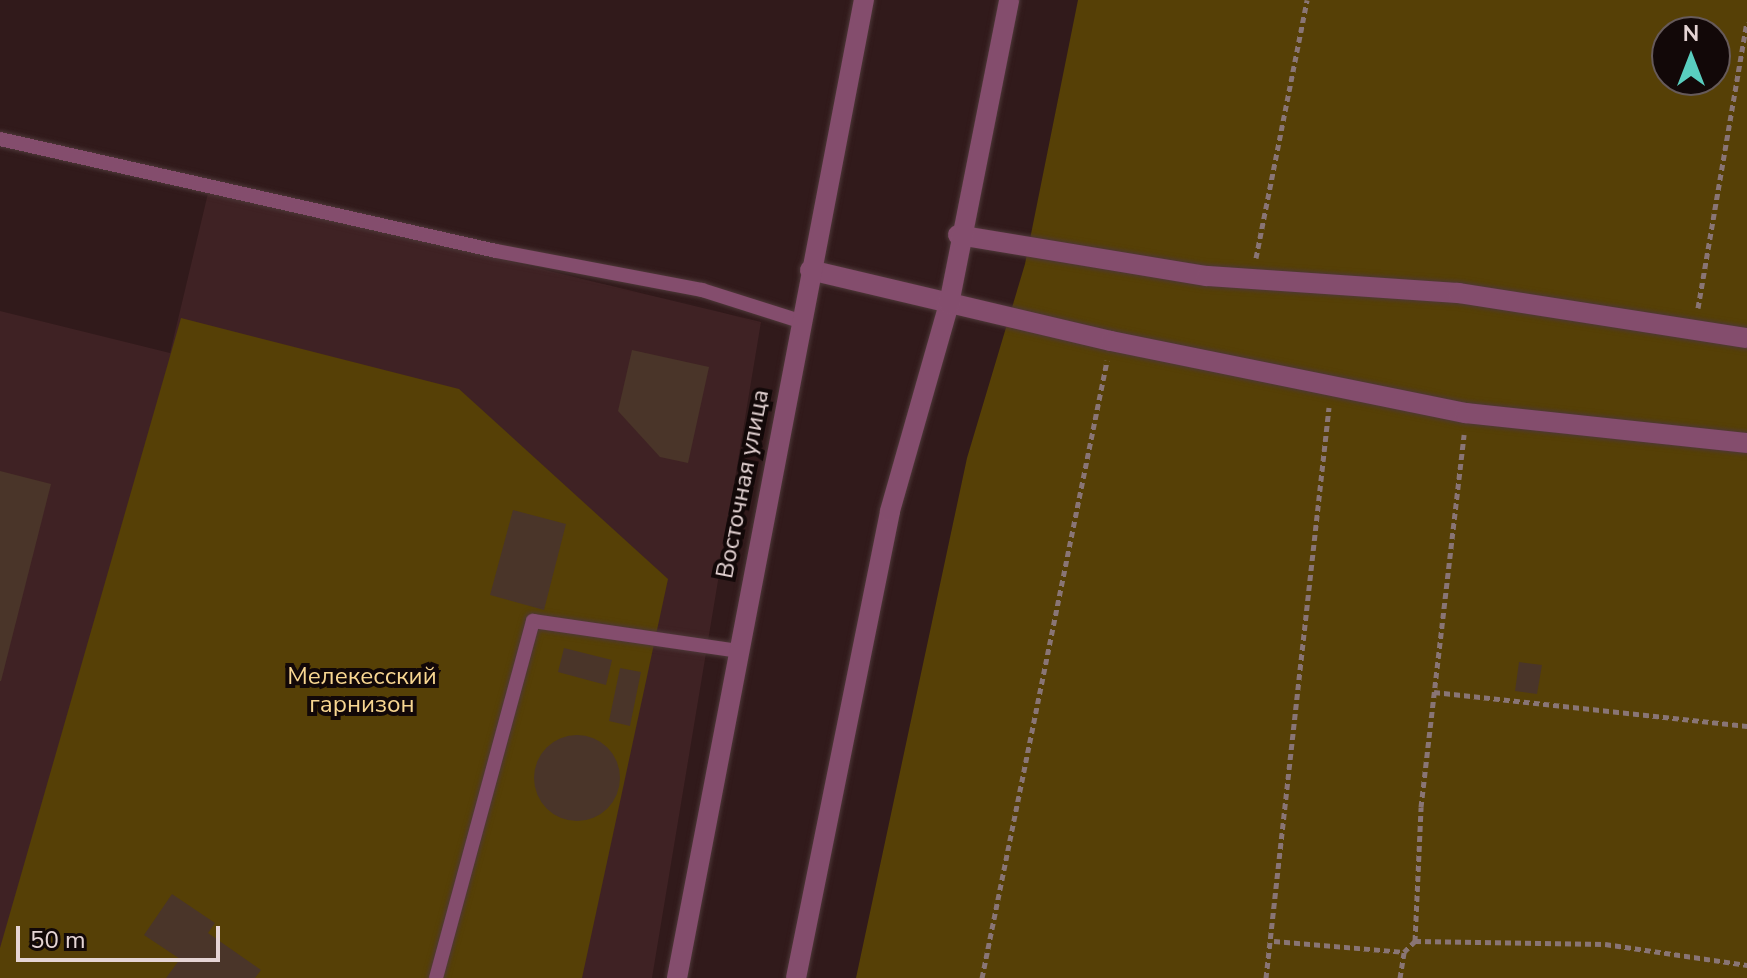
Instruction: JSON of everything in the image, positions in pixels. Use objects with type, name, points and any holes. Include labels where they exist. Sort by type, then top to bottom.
[{"type":"street","name":"Восточная улица","points":[[677,978],[800,321],[864,0]]},
{"type":"street","points":[[796,978],[890,511],[949,304],[958,235],[1009,0]]},
{"type":"street","points":[[958,235],[1251,279],[1458,293],[1693,333],[1747,338]]},
{"type":"street","points":[[810,270],[1111,341],[1466,413],[1747,443]]},
{"type":"lane","points":[[0,139],[496,251],[702,290],[800,321]]},
{"type":"lane","points":[[436,978],[533,621],[738,651]]},
{"type":"path","points":[[1251,279],[1307,0]]},
{"type":"path","points":[[1693,333],[1747,22]]},
{"type":"path","points":[[982,978],[1111,341]]},
{"type":"path","points":[[1266,978],[1274,941],[1332,387]]},
{"type":"path","points":[[1400,978],[1404,952],[1415,941],[1434,692],[1466,413]]},
{"type":"path","points":[[1434,692],[1747,726]]},
{"type":"path","points":[[1274,941],[1404,952]]},
{"type":"path","points":[[1415,941],[1605,944],[1747,965]]},
{"type":"shaded area","name":"Мелекесский гарнизон","points":[[209,189],[761,322],[652,978],[0,978],[0,311],[170,353]]},
{"type":"green space","points":[[1078,0],[1747,0],[1747,978],[856,978],[967,458],[1025,264]]},
{"type":"green space","name":"Мелекесский гарнизон","points":[[181,318],[459,389],[668,579],[582,978],[0,978],[0,948]]},
{"type":"building","points":[[632,350],[709,367],[688,463],[660,457],[618,411]]},
{"type":"building","points":[[0,471],[51,484],[1,681],[0,681]]},
{"type":"building","points":[[513,510],[566,524],[544,610],[490,595]]},
{"type":"building","points":[[564,648],[612,660],[606,685],[558,672]]},
{"type":"building","points":[[1519,662],[1542,665],[1537,694],[1515,691]]},
{"type":"building","points":[[620,668],[641,672],[630,726],[609,721]]},
{"type":"building","points":[[569,735],[585,735],[608,747],[617,761],[620,778],[617,795],[608,809],[585,821],[569,821],[553,814],[541,802],[534,786],[534,770],[541,754],[553,742]]},
{"type":"building","points":[[172,894],[215,923],[208,933],[261,970],[255,978],[166,978],[180,959],[144,935]]}]
